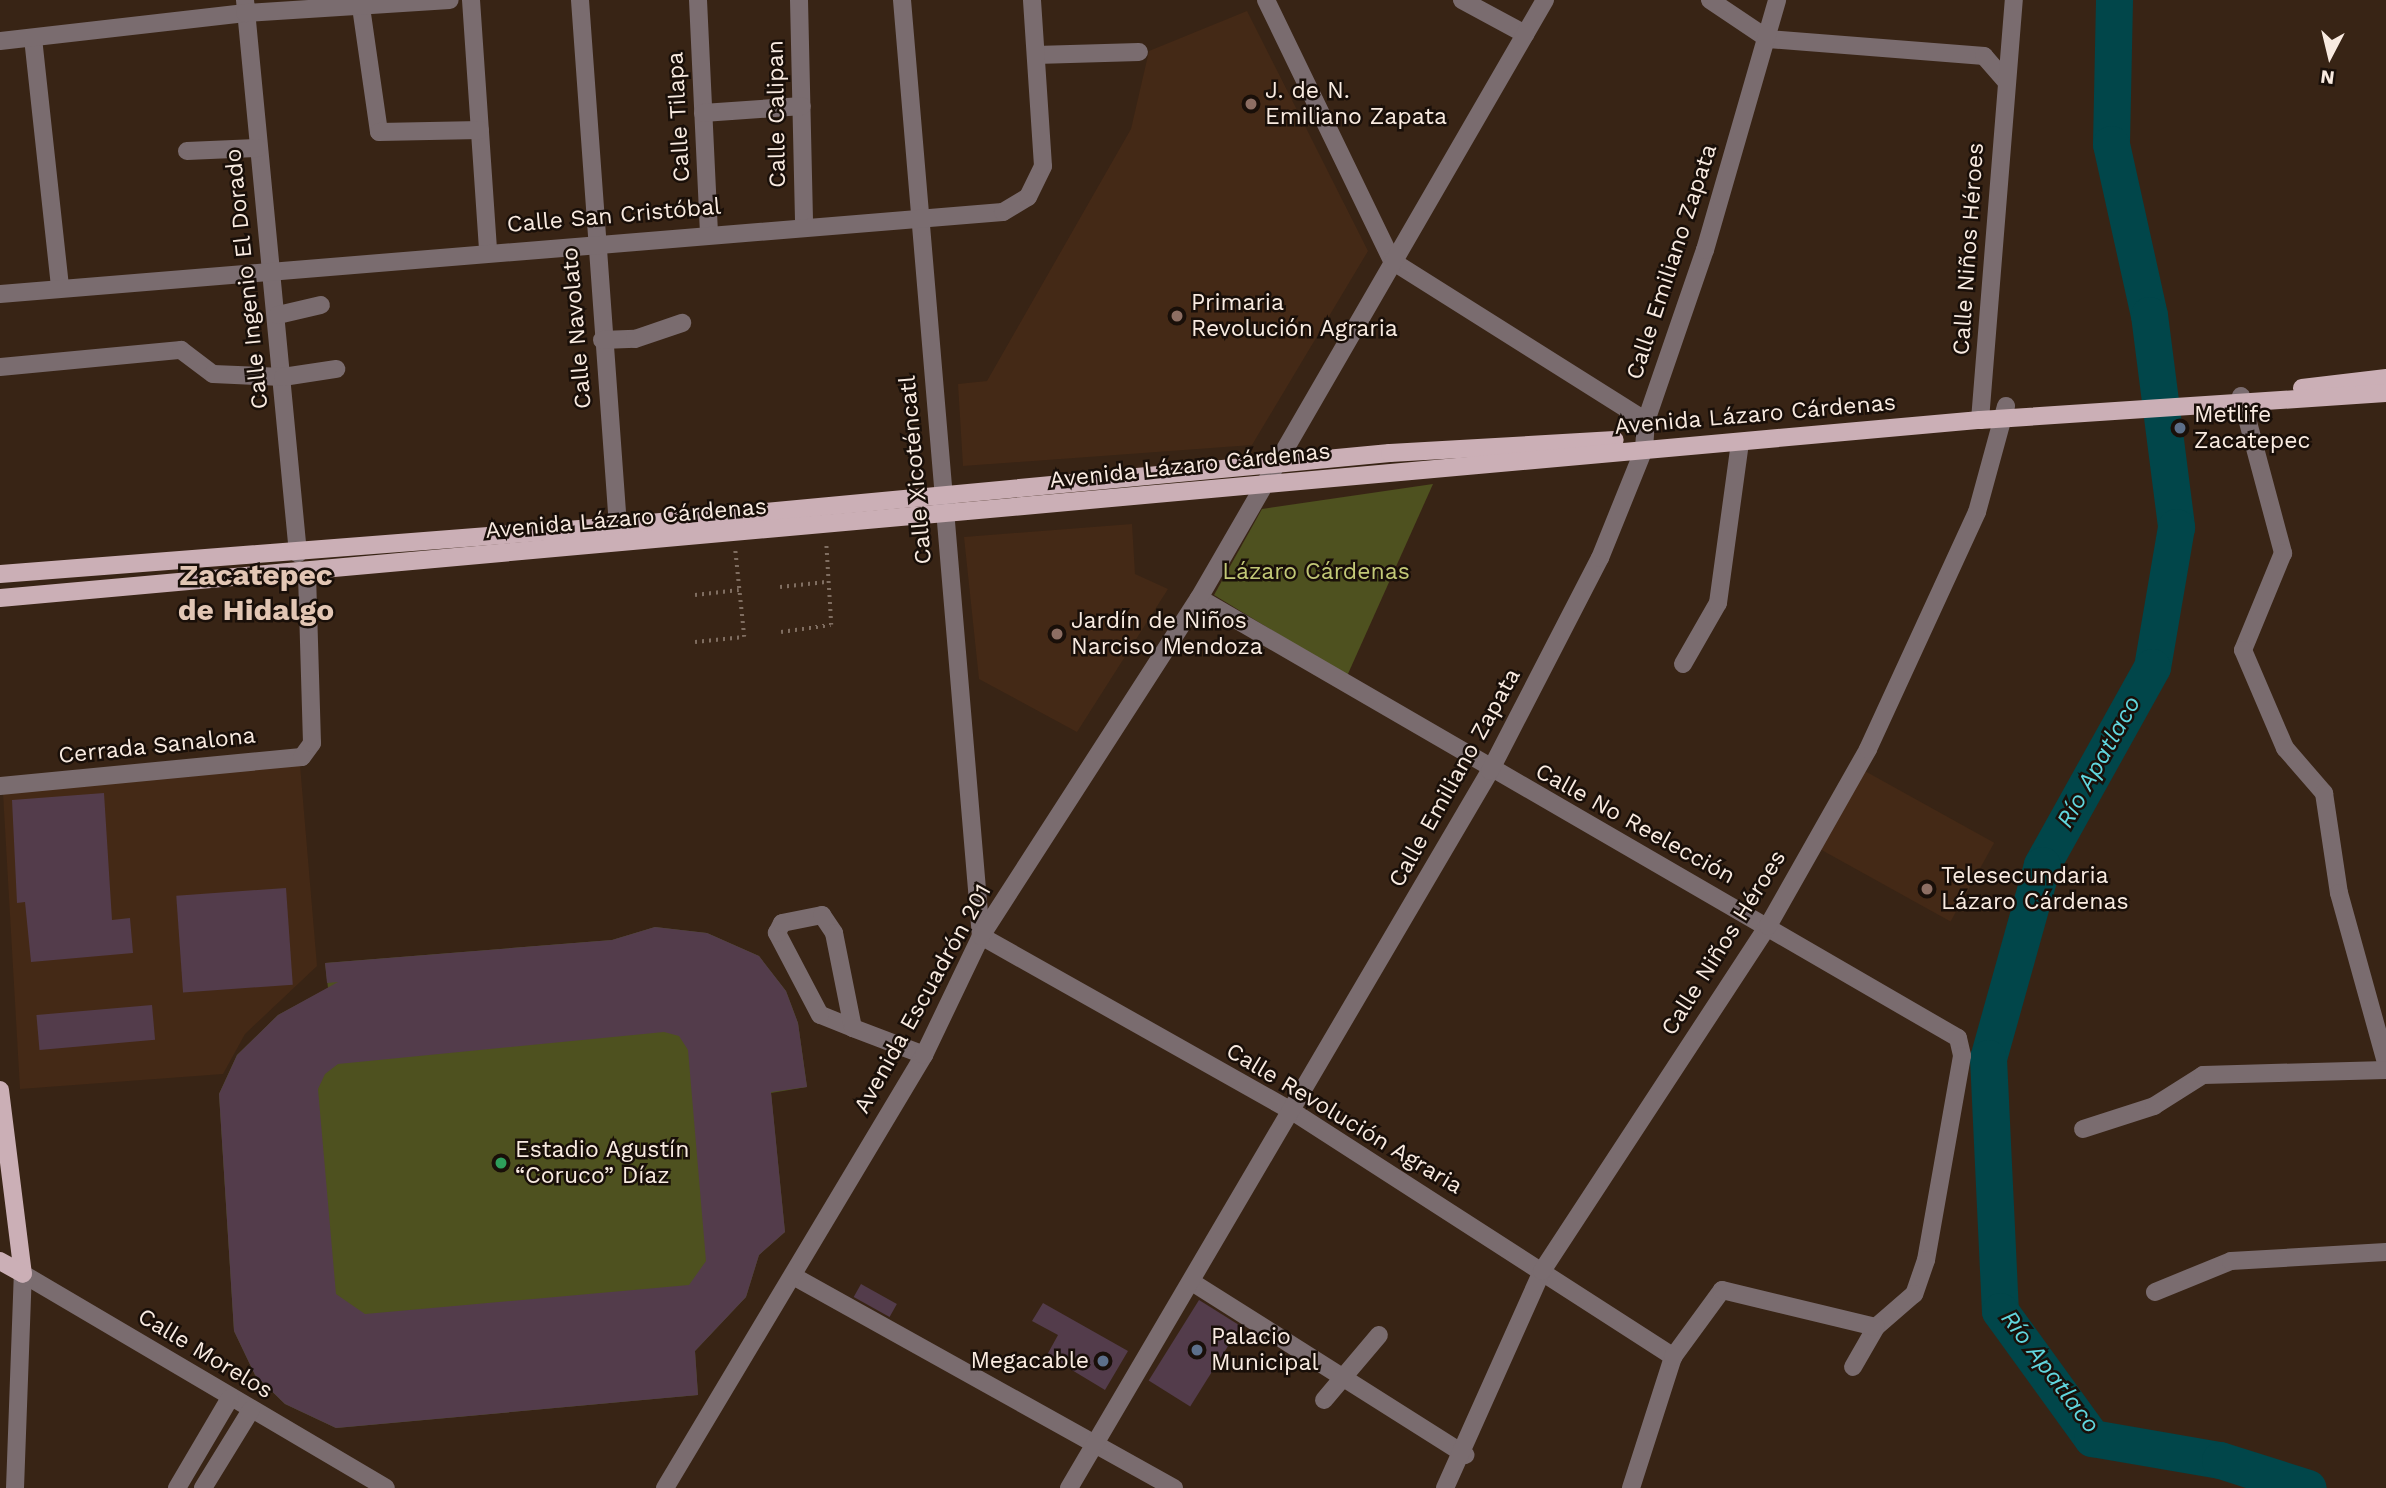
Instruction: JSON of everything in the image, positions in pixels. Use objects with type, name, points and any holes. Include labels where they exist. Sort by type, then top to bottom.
[{"type":"main road","name":"Avenida Lázaro Cárdenas","points":[[2242,401],[2386,378]]},
{"type":"main road","name":"Avenida Lázaro Cárdenas","points":[[0,598],[827,526],[943,506],[1271,465],[2006,412],[2113,410],[2386,393]]},
{"type":"main road","name":"Avenida Lázaro Cárdenas","points":[[0,574],[298,553],[618,526],[1262,483],[1645,436],[1740,442],[1981,414]]},
{"type":"main road","points":[[452,540],[454,558]]},
{"type":"main road","points":[[0,1090],[23,1274]]},
{"type":"main road","points":[[0,1156],[5,1133]]},
{"type":"main road","name":"Calle Morelos","points":[[0,1261],[23,1274]]},
{"type":"street","points":[[0,41],[245,6],[361,7],[450,0]]},
{"type":"street","points":[[471,0],[488,251]]},
{"type":"street","name":"Calle Navolato","points":[[580,0],[595,246],[618,526]]},
{"type":"street","name":"Calle Tilapa","points":[[698,0],[709,231]]},
{"type":"street","name":"Calle Calipan","points":[[799,0],[804,226]]},
{"type":"street","name":"Calle Xicoténcatl","points":[[902,0],[981,936]]},
{"type":"street","name":"Calle San Cristóbal","points":[[0,294],[60,285],[488,251],[595,246],[709,231],[919,222],[1003,212],[1028,197],[1043,166],[1032,0]]},
{"type":"street","points":[[1266,0],[1392,261],[1645,436]]},
{"type":"street","points":[[1462,0],[1525,34]]},
{"type":"street","name":"Avenida Escuadrón 201","points":[[665,1488],[924,1055],[981,936],[1199,598],[1271,465],[1545,0]]},
{"type":"street","points":[[1710,0],[1768,39],[1984,56],[2006,81]]},
{"type":"street","name":"Calle Emiliano Zapata","points":[[1069,1488],[1100,1444],[1195,1284],[1292,1111],[1490,771],[1600,558],[1645,436],[1768,39],[1777,0]]},
{"type":"street","name":"Calle Niños Héroes","points":[[1981,414],[2014,0]]},
{"type":"street","name":"Calle Ingenio El Dorado","points":[[245,6],[258,148],[278,315],[298,553]]},
{"type":"street","points":[[361,7],[375,125],[385,135],[480,130]]},
{"type":"street","points":[[33,38],[60,285]]},
{"type":"street","points":[[1036,55],[1139,52]]},
{"type":"street","points":[[703,113],[802,106]]},
{"type":"street","points":[[187,151],[258,148]]},
{"type":"street","points":[[278,315],[321,305]]},
{"type":"street","points":[[602,340],[635,339],[682,323]]},
{"type":"street","points":[[0,367],[181,350],[213,374],[283,377],[335,369]]},
{"type":"street","points":[[2242,401],[2283,553],[2243,650],[2285,747],[2324,793],[2339,893],[2386,1062]]},
{"type":"street","name":"Calle Niños Héroes","points":[[1445,1488],[1465,1455],[1542,1271],[1768,926],[1904,680],[1977,512],[2006,412]]},
{"type":"street","points":[[1684,664],[1718,603],[1740,442]]},
{"type":"street","name":"Cerrada Sanalona","points":[[0,786],[302,757],[312,743],[307,571]]},
{"type":"street","name":"Calle No Reelección","points":[[1199,598],[1490,771],[1951,1030],[1961,1046],[1926,1260],[1914,1294],[1876,1327],[1853,1367]]},
{"type":"street","points":[[853,1028],[830,922],[822,915],[782,923],[777,933],[820,1015],[853,1028],[924,1055]]},
{"type":"street","name":"Calle Revolución Agraria","points":[[981,936],[1292,1111],[1673,1357]]},
{"type":"street","points":[[2083,1129],[2154,1106],[2203,1075],[2386,1070]]},
{"type":"street","points":[[2155,1292],[2231,1261],[2386,1252]]},
{"type":"street","points":[[15,1488],[23,1274]]},
{"type":"street","name":"Calle Morelos","points":[[23,1274],[386,1488]]},
{"type":"street","points":[[793,1276],[1100,1444],[1174,1488]]},
{"type":"street","points":[[1195,1284],[1345,1376],[1465,1455]]},
{"type":"street","points":[[1631,1488],[1673,1357],[1721,1290],[1876,1327]]},
{"type":"street","points":[[1324,1400],[1379,1335]]},
{"type":"street","points":[[177,1488],[230,1398]]},
{"type":"street","points":[[203,1488],[251,1410]]},
{"type":"path","points":[[781,632],[831,625],[826,582],[827,526]]},
{"type":"path","points":[[695,642],[744,637],[733,534]]},
{"type":"path","points":[[780,587],[826,582]]},
{"type":"path","points":[[695,595],[739,590]]},
{"type":"shaded area","name":"Primaria Revolución Agraria","points":[[1247,11],[1368,251],[1252,445],[963,466],[958,384],[987,381],[1131,129],[1149,51]]},
{"type":"shaded area","name":"Jardín de Niños Narciso Mendoza","points":[[1132,524],[1135,574],[1168,589],[1077,732],[979,679],[964,537]]},
{"type":"shaded area","points":[[300,765],[317,966],[245,1034],[223,1074],[20,1089],[3,793]]},
{"type":"shaded area","name":"Telesecundaria Lázaro Cárdenas","points":[[1863,770],[1994,843],[1951,921],[1819,849]]},
{"type":"green space","name":"Lázaro Cárdenas","points":[[1433,484],[1347,676],[1214,595],[1262,509]]},
{"type":"green space","name":"Estadio Agustín “Coruco” Díaz","points":[[655,927],[707,933],[759,956],[786,991],[798,1023],[807,1087],[771,1093],[785,1232],[759,1255],[746,1297],[695,1351],[698,1395],[336,1428],[285,1404],[255,1375],[234,1331],[219,1094],[237,1055],[278,1015],[328,988],[325,963],[612,940]]},
{"type":"building","points":[[104,793],[112,920],[130,918],[133,953],[31,962],[25,902],[17,903],[12,800]]},
{"type":"building","points":[[286,888],[293,985],[183,992],[176,896]]},
{"type":"building","name":"Estadio Agustín “Coruco” Díaz","points":[[655,927],[707,933],[759,956],[786,991],[798,1023],[807,1087],[771,1092],[785,1232],[759,1255],[746,1297],[695,1351],[698,1395],[336,1428],[285,1404],[255,1375],[234,1331],[219,1094],[237,1055],[278,1015],[338,982],[327,983],[325,963],[612,940]],"holes":[[[664,1032],[679,1036],[688,1050],[706,1261],[689,1285],[365,1314],[336,1294],[318,1089],[325,1074],[338,1064]]]},
{"type":"building","points":[[152,1005],[155,1040],[39,1050],[36,1015]]},
{"type":"building","points":[[861,1284],[897,1304],[890,1317],[854,1297]]},
{"type":"building","name":"Palacio Municipal","points":[[1199,1300],[1241,1326],[1190,1407],[1149,1381]]},
{"type":"building","points":[[1043,1303],[1128,1351],[1105,1390],[1047,1355],[1058,1335],[1032,1321]]},
{"type":"waterway","name":"Río Apatlaco","points":[[2114,0],[2111,144],[2149,315],[2176,527],[2152,667],[2042,865],[1988,1058],[2000,1311],[2092,1438],[2220,1460],[2308,1488]]},
{"type":"place","name":"J. de N. Emiliano Zapata","points":[[1251,104]]},
{"type":"place","name":"Primaria Revolución Agraria","points":[[1177,316]]},
{"type":"place","name":"Metlife Zacatepec","points":[[2180,428]]},
{"type":"place","name":"Jardín de Niños Narciso Mendoza","points":[[1057,634]]},
{"type":"place","name":"Telesecundaria Lázaro Cárdenas","points":[[1927,889]]},
{"type":"place","name":"Estadio Agustín “Coruco” Díaz","points":[[501,1163]]},
{"type":"place","name":"Palacio Municipal","points":[[1197,1350]]},
{"type":"place","name":"Megacable","points":[[1103,1361]]},
{"type":"district","name":"Zacatepec de Hidalgo","points":[[256,592]]}]
